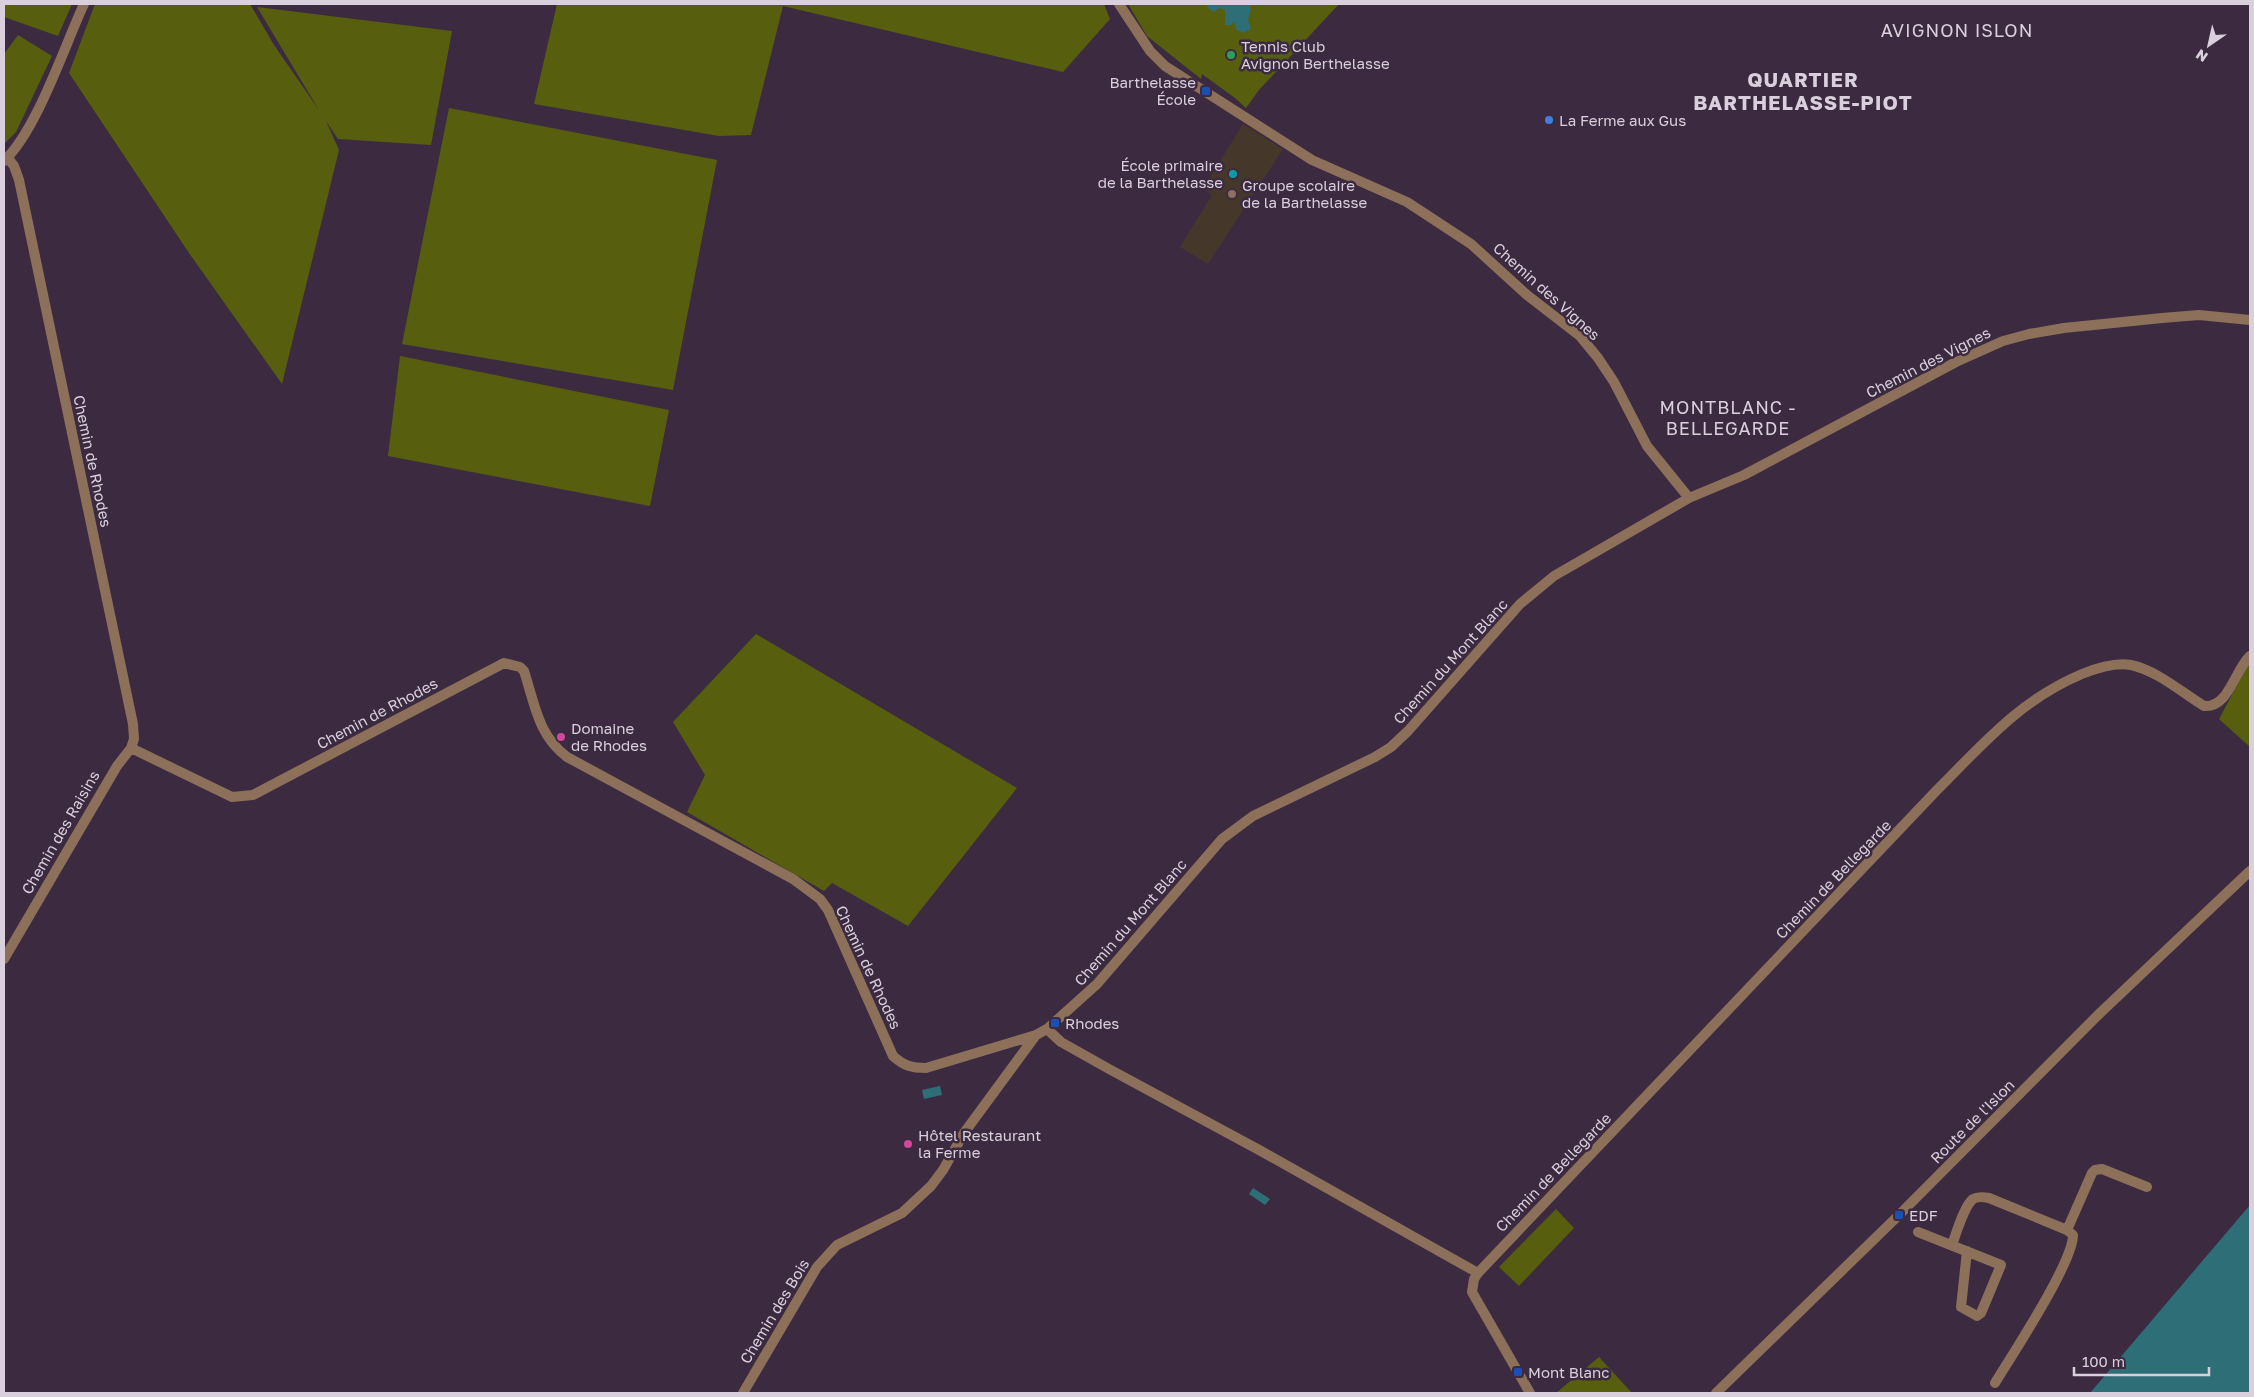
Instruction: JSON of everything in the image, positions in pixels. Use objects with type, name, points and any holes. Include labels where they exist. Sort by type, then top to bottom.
[{"type":"street","points":[[6,160],[24,135],[37,110],[84,4]]},
{"type":"street","name":"Chemin des Vignes","points":[[1119,4],[1150,51],[1165,66],[1312,160],[1407,202],[1457,233],[1527,295],[1580,336],[1614,382],[1648,446],[1689,498],[1744,475],[1956,362],[2003,341],[2064,328],[2162,318],[2200,315],[2250,320]]},
{"type":"street","name":"Chemin de Rhodes","points":[[6,160],[19,180],[129,704],[133,732],[132,748],[232,797],[253,795],[504,663],[512,663],[524,671],[548,740],[568,757],[793,879],[820,899],[828,910],[893,1056],[901,1064],[913,1068],[926,1068],[1036,1035],[1047,1029]]},
{"type":"street","name":"Chemin du Mont Blanc","points":[[1047,1029],[1098,984],[1206,857],[1239,826],[1253,816],[1375,757],[1391,747],[1408,731],[1520,604],[1536,590],[1554,576],[1689,498]]},
{"type":"street","name":"Chemin de Bellegarde","points":[[1478,1273],[1937,790],[1996,730],[2028,702],[2046,691],[2090,671],[2122,665],[2143,669],[2156,675],[2204,706],[2215,706],[2221,702],[2250,656]]},
{"type":"street","name":"Chemin des Raisins","points":[[4,960],[117,766],[132,748]]},
{"type":"street","name":"Route de l'Islon","points":[[1716,1393],[1899,1215],[2097,1016],[2250,870]]},
{"type":"street","points":[[1047,1029],[1061,1042],[1261,1150],[1478,1273],[1474,1279],[1472,1292],[1530,1393]]},
{"type":"street","name":"Chemin des Bois","points":[[743,1393],[817,1267],[826,1255],[837,1245],[902,1213],[931,1186],[943,1170],[964,1133],[1036,1035]]},
{"type":"street","points":[[2067,1230],[2095,1170],[2102,1169],[2147,1187]]},
{"type":"street","points":[[1952,1245],[1968,1206],[1973,1199],[1981,1196],[2067,1230],[2073,1235],[2073,1243],[2061,1271],[1995,1384]]},
{"type":"street","points":[[1918,1232],[1952,1245],[1967,1251],[2001,1265],[1982,1313],[1977,1316],[1961,1307],[1967,1251]]},
{"type":"shaded area","points":[[1206,4],[1249,4],[1251,10],[1248,19],[1251,29],[1243,33],[1237,30],[1234,22],[1231,25],[1225,25],[1225,10],[1220,8],[1213,12]]},
{"type":"shaded area","name":"Groupe scolaire de la Barthelasse","points":[[1243,124],[1283,149],[1208,264],[1180,247],[1212,195],[1207,192],[1205,187],[1207,182]]},
{"type":"shaded area","points":[[940,1086],[942,1095],[924,1099],[922,1090]]},
{"type":"shaded area","points":[[1253,1188],[1270,1199],[1265,1205],[1249,1194]]},
{"type":"shaded area","points":[[2250,1205],[2250,1393],[2090,1393]]},
{"type":"green space","points":[[4,4],[72,4],[58,36],[4,17]]},
{"type":"green space","points":[[95,4],[250,4],[274,45],[319,110],[257,7],[452,31],[431,145],[338,139],[326,121],[339,150],[282,384],[189,253],[69,73]]},
{"type":"green space","points":[[557,4],[1104,4],[1110,19],[1063,72],[783,6],[751,135],[719,136],[534,104]]},
{"type":"green space","name":"Tennis Club Avignon Berthelasse","points":[[1128,4],[1339,4],[1259,90],[1246,108],[1202,74],[1201,79],[1147,36]]},
{"type":"green space","points":[[18,35],[52,56],[16,132],[4,144],[4,54]]},
{"type":"green space","points":[[449,108],[717,160],[673,390],[402,344]]},
{"type":"green space","points":[[400,356],[669,410],[650,506],[388,456]]},
{"type":"green space","points":[[756,634],[1017,788],[908,926],[832,883],[824,891],[687,812],[705,775],[673,722]]},
{"type":"green space","points":[[2250,661],[2250,747],[2219,719]]},
{"type":"green space","points":[[1556,1209],[1574,1228],[1519,1286],[1499,1267]]},
{"type":"green space","points":[[1599,1357],[1632,1393],[1556,1393]]},
{"type":"place","name":"Tennis Club Avignon Berthelasse","points":[[1231,55]]},
{"type":"place","name":"Barthelasse École","points":[[1206,91]]},
{"type":"place","name":"La Ferme aux Gus","points":[[1549,120]]},
{"type":"place","name":"École primaire de la Barthelasse","points":[[1233,174]]},
{"type":"place","name":"Groupe scolaire de la Barthelasse","points":[[1232,194]]},
{"type":"place","name":"Domaine de Rhodes","points":[[561,737]]},
{"type":"place","name":"Rhodes","points":[[1055,1023]]},
{"type":"place","name":"Hôtel Restaurant la Ferme","points":[[908,1144]]},
{"type":"place","name":"EDF","points":[[1899,1215]]},
{"type":"place","name":"Mont Blanc","points":[[1518,1372]]},
{"type":"district","name":"AVIGNON ISLON","points":[[1957,30]]},
{"type":"district","name":"QUARTIER BARTHELASSE-PIOT","points":[[1803,90]]},
{"type":"district","name":"MONTBLANC - BELLEGARDE","points":[[1728,417]]}]
